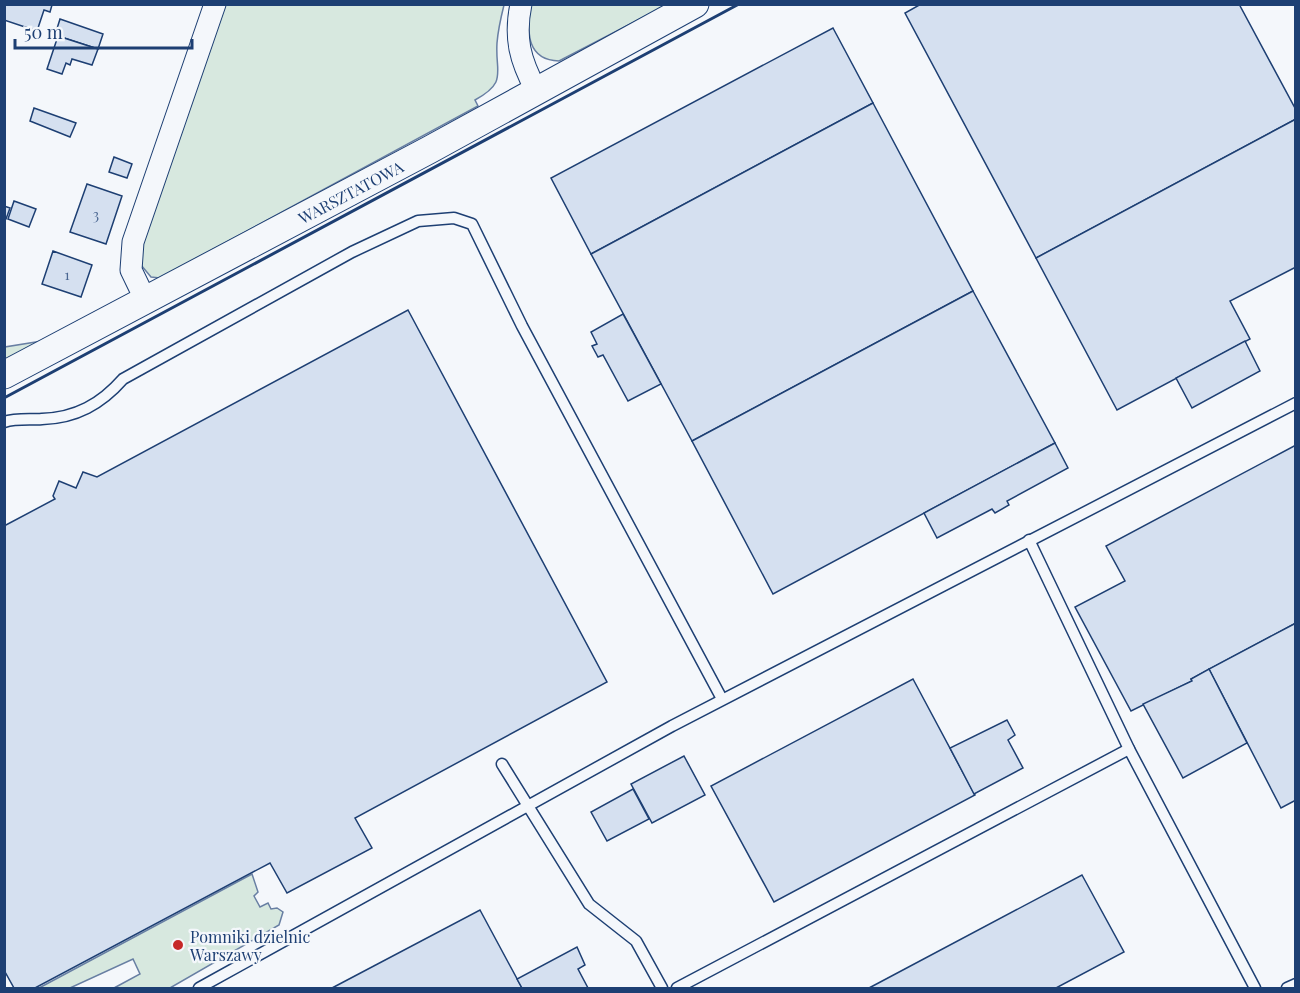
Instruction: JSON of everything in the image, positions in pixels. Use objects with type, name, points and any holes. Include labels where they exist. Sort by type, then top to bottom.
[{"type":"street","points":[[145,299],[131,270],[131,250],[216,4]]},
{"type":"street","points":[[521,4],[517,29],[518,50],[536,90]]},
{"type":"street","name":"WARSZTATOWA","points":[[4,375],[429,150],[694,4]]},
{"type":"lane","points":[[4,422],[56,419],[89,409],[108,395],[123,379],[352,252],[418,221],[454,219],[472,224],[522,326],[722,699]]},
{"type":"lane","points":[[199,988],[722,699],[1296,403]]},
{"type":"lane","points":[[1029,540],[1129,749],[1255,988]]},
{"type":"lane","points":[[676,988],[1129,749]]},
{"type":"lane","points":[[502,764],[590,904],[636,941],[662,988]]},
{"type":"lane","points":[[1287,988],[1296,984]]},
{"type":"shaded area","points":[[224,5],[504,5],[497,43],[498,76],[492,88],[475,100],[478,106],[160,278],[151,277],[141,265],[141,244]]},
{"type":"shaded area","points":[[529,5],[667,5],[559,61],[548,59],[534,49],[529,33]]},
{"type":"shaded area","points":[[42,341],[5,360],[5,347]]},
{"type":"shaded area","points":[[252,874],[258,892],[254,896],[260,907],[268,903],[271,909],[277,908],[283,912],[279,925],[170,988],[114,988],[140,974],[133,959],[70,988],[39,988]]},
{"type":"building","points":[[4,4],[52,5],[50,12],[44,10],[37,31],[4,20]]},
{"type":"building","points":[[921,4],[1239,4],[1296,110],[1296,119],[1036,258],[905,13]]},
{"type":"building","points":[[60,19],[103,34],[98,49],[55,35]]},
{"type":"building","points":[[833,28],[873,103],[591,254],[551,178]]},
{"type":"building","points":[[58,36],[98,49],[92,65],[72,59],[70,65],[66,63],[62,74],[47,69]]},
{"type":"building","points":[[873,103],[973,291],[692,441],[591,254]]},
{"type":"building","points":[[34,108],[76,123],[70,137],[30,121]]},
{"type":"building","points":[[1296,119],[1296,267],[1230,301],[1250,339],[1117,410],[1036,258]]},
{"type":"building","points":[[114,157],[132,164],[127,178],[109,172]]},
{"type":"building","points":[[87,184],[122,196],[106,244],[70,232]]},
{"type":"building","points":[[14,201],[36,209],[29,227],[8,219]]},
{"type":"building","points":[[4,206],[10,208],[6,219],[4,219]]},
{"type":"building","points":[[53,251],[92,265],[81,297],[42,284]]},
{"type":"building","points":[[973,291],[1055,443],[773,594],[692,441]]},
{"type":"building","points":[[408,310],[607,682],[355,818],[372,848],[287,893],[270,863],[35,988],[14,988],[4,970],[4,526],[55,499],[53,496],[59,481],[76,488],[83,472],[97,477]]},
{"type":"building","points":[[623,314],[661,384],[628,401],[603,355],[598,357],[592,346],[597,344],[591,332]]},
{"type":"building","points":[[1245,341],[1260,371],[1192,408],[1176,378]]},
{"type":"building","points":[[1055,443],[1068,468],[1007,501],[1009,505],[995,513],[992,509],[937,538],[924,513]]},
{"type":"building","points":[[1296,445],[1296,623],[1191,679],[1192,681],[1131,711],[1075,607],[1125,581],[1106,546]]},
{"type":"building","points":[[1296,623],[1296,800],[1281,808],[1209,669]]},
{"type":"building","points":[[1209,669],[1247,743],[1183,778],[1143,704],[1192,681],[1191,679]]},
{"type":"building","points":[[913,679],[975,795],[774,902],[711,786]]},
{"type":"building","points":[[1007,720],[1015,735],[1008,740],[1023,768],[974,794],[950,748]]},
{"type":"building","points":[[684,756],[705,795],[652,823],[631,784]]},
{"type":"building","points":[[633,789],[649,819],[607,841],[591,812]]},
{"type":"building","points":[[1082,875],[1124,952],[1056,988],[869,988]]},
{"type":"building","points":[[480,910],[522,988],[332,988]]},
{"type":"building","points":[[577,947],[585,965],[578,969],[588,988],[522,988],[517,979]]},
{"type":"wall","points":[[4,398],[739,4]]},
{"type":"place","name":"Pomniki dzielnic Warszawy","points":[[178,945]]}]
